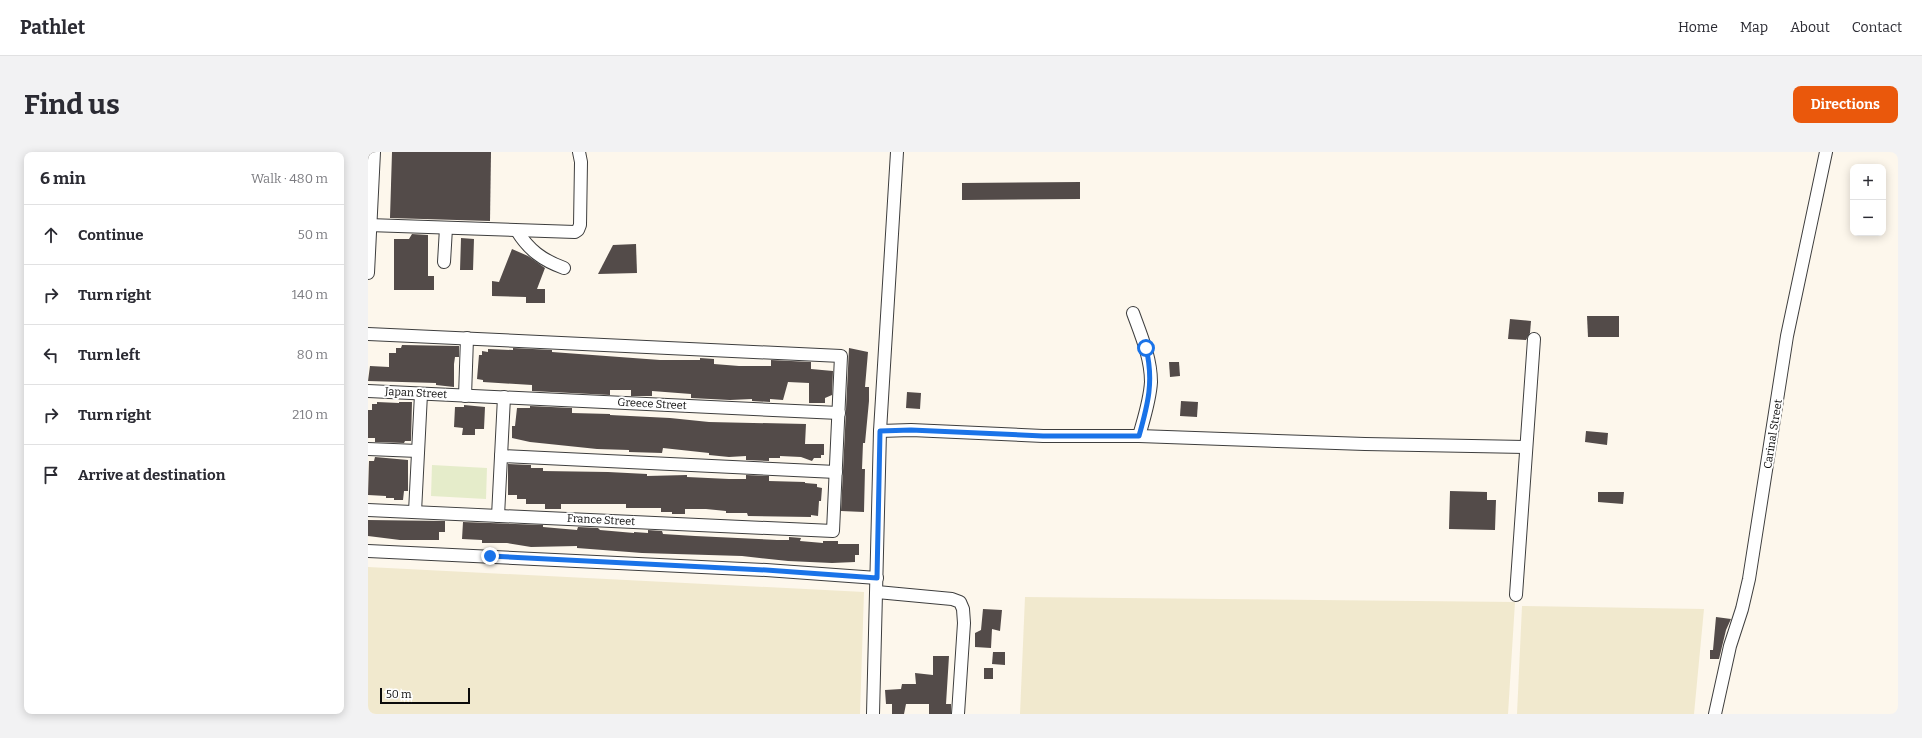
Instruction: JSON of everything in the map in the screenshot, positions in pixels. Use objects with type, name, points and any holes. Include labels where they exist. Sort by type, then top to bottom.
[{"type":"street","points":[[368,273],[369,225],[374,152]]},
{"type":"street","points":[[369,225],[571,232],[578,230],[581,162],[579,152]]},
{"type":"street","points":[[873,714],[880,431],[887,338],[897,152]]},
{"type":"street","name":"Carinal Street","points":[[1715,714],[1730,646],[1742,609],[1749,578],[1787,336],[1826,152]]},
{"type":"street","points":[[444,262],[446,228]]},
{"type":"street","points":[[517,230],[534,253],[550,263],[564,268]]},
{"type":"street","points":[[1134,313],[1147,353],[1151,382],[1148,402],[1139,436]]},
{"type":"street","points":[[368,334],[841,356],[836,472],[501,456]]},
{"type":"street","points":[[464,396],[467,338]]},
{"type":"street","points":[[1516,596],[1534,339]]},
{"type":"street","name":"Japan Street","points":[[368,391],[464,396]]},
{"type":"street","points":[[415,512],[421,394]]},
{"type":"street","name":"Greece Street","points":[[464,396],[839,413]]},
{"type":"street","points":[[498,516],[504,397]]},
{"type":"street","points":[[880,431],[911,430],[1043,436],[1139,436],[1365,444],[1526,447]]},
{"type":"street","points":[[368,449],[418,451]]},
{"type":"street","name":"France Street","points":[[368,510],[833,532],[836,472]]},
{"type":"street","points":[[368,551],[766,570],[877,578]]},
{"type":"street","points":[[877,592],[960,602],[963,609],[964,623],[958,714]]},
{"type":"shaded area","points":[[368,567],[864,592],[860,714],[368,714]]},
{"type":"shaded area","points":[[1025,597],[1515,602],[1508,714],[1020,714]]},
{"type":"shaded area","points":[[1522,606],[1704,609],[1694,714],[1517,714]]},
{"type":"green space","points":[[432,465],[487,468],[486,499],[431,496]]},
{"type":"building","points":[[392,152],[491,152],[490,221],[390,218]]},
{"type":"building","points":[[1080,182],[1080,199],[962,200],[962,183]]},
{"type":"building","points":[[412,234],[428,235],[428,276],[434,276],[434,290],[394,290],[394,239],[409,239]]},
{"type":"building","points":[[461,238],[474,239],[473,270],[460,270]]},
{"type":"building","points":[[636,244],[637,273],[598,274],[613,245]]},
{"type":"building","points":[[512,249],[528,256],[545,268],[537,289],[545,289],[545,303],[526,303],[526,297],[492,296],[492,281],[499,282]]},
{"type":"building","points":[[1587,316],[1619,316],[1619,337],[1588,337]]},
{"type":"building","points":[[1510,319],[1531,321],[1530,333],[1526,340],[1508,339]]},
{"type":"building","points":[[402,345],[459,346],[459,357],[455,357],[454,364],[454,387],[436,385],[436,383],[368,381],[370,366],[389,367],[389,353],[396,353],[396,348],[401,348]]},
{"type":"building","points":[[513,348],[660,360],[700,360],[700,358],[714,359],[714,364],[739,366],[771,366],[771,360],[811,362],[811,369],[833,371],[832,395],[825,398],[825,403],[809,403],[809,383],[788,382],[783,400],[770,399],[770,402],[752,401],[752,399],[730,400],[691,398],[691,394],[652,391],[652,396],[631,396],[631,390],[610,390],[610,395],[532,391],[532,385],[483,382],[483,380],[477,379],[479,355],[482,355],[482,351],[488,352],[488,349],[513,350]]},
{"type":"building","points":[[849,348],[868,352],[865,387],[869,387],[869,401],[865,443],[863,443],[862,469],[865,469],[864,512],[841,511]]},
{"type":"building","points":[[1169,362],[1179,362],[1180,376],[1170,377]]},
{"type":"building","points":[[907,392],[921,393],[920,409],[906,408]]},
{"type":"building","points":[[1181,401],[1198,402],[1197,417],[1180,416]]},
{"type":"building","points":[[377,402],[412,402],[411,441],[405,441],[404,443],[375,442],[375,438],[368,438],[368,410],[372,410],[372,404],[377,404]]},
{"type":"building","points":[[464,405],[485,407],[484,429],[475,429],[475,435],[462,435],[463,428],[454,427],[455,407],[464,407]]},
{"type":"building","points":[[530,406],[572,408],[572,413],[610,414],[709,422],[806,424],[805,444],[824,444],[824,455],[821,455],[821,458],[814,458],[812,461],[801,457],[780,456],[780,458],[769,458],[769,461],[746,460],[746,456],[729,457],[709,455],[709,453],[663,448],[662,453],[629,452],[629,450],[597,449],[530,442],[512,438],[512,426],[515,426],[517,408],[530,408]]},
{"type":"building","points":[[1586,431],[1608,433],[1607,445],[1585,442]]},
{"type":"building","points":[[375,457],[408,460],[408,491],[404,491],[403,500],[394,500],[394,498],[386,498],[386,496],[368,495],[369,461],[374,461]]},
{"type":"building","points":[[508,464],[531,465],[531,468],[543,468],[543,471],[608,472],[647,474],[647,476],[687,475],[687,477],[746,479],[746,475],[769,476],[769,481],[805,482],[817,484],[817,487],[822,488],[821,501],[819,501],[818,516],[811,515],[811,517],[748,516],[747,513],[726,513],[726,511],[706,509],[685,509],[685,514],[672,514],[672,512],[661,512],[661,508],[626,508],[626,504],[561,504],[561,509],[545,509],[545,504],[526,504],[526,499],[517,499],[517,495],[508,495]]},
{"type":"building","points":[[1450,491],[1487,492],[1487,500],[1496,500],[1495,530],[1449,529]]},
{"type":"building","points":[[1598,492],[1624,492],[1623,504],[1598,502]]},
{"type":"building","points":[[368,520],[445,521],[445,532],[439,532],[439,540],[400,540],[368,536]]},
{"type":"building","points":[[463,522],[543,525],[543,527],[577,530],[578,527],[598,528],[600,530],[634,533],[648,533],[648,530],[662,531],[663,534],[777,540],[789,540],[789,537],[801,538],[800,541],[823,543],[823,541],[838,541],[838,544],[859,544],[859,555],[855,555],[855,562],[832,563],[788,561],[742,556],[642,553],[577,548],[577,546],[531,547],[507,543],[482,543],[482,540],[462,539]]},
{"type":"building","points":[[983,609],[1002,610],[1000,631],[992,629],[991,648],[975,647],[975,633],[981,630]]},
{"type":"building","points":[[1716,617],[1731,619],[1726,630],[1719,659],[1710,659],[1710,650],[1713,650]]},
{"type":"building","points":[[993,652],[1005,652],[1005,665],[992,664]]},
{"type":"building","points":[[933,656],[949,656],[946,704],[951,704],[951,714],[929,714],[929,704],[906,704],[904,714],[892,714],[892,704],[886,704],[885,690],[901,689],[902,684],[916,684],[915,673],[933,675]]},
{"type":"building","points":[[984,668],[993,668],[993,679],[984,679]]},
{"type":"route","points":[[490,556],[766,570],[877,578],[880,431],[911,430],[1043,436],[1139,436],[1148,402],[1151,382],[1150,364],[1146,348]]}]
